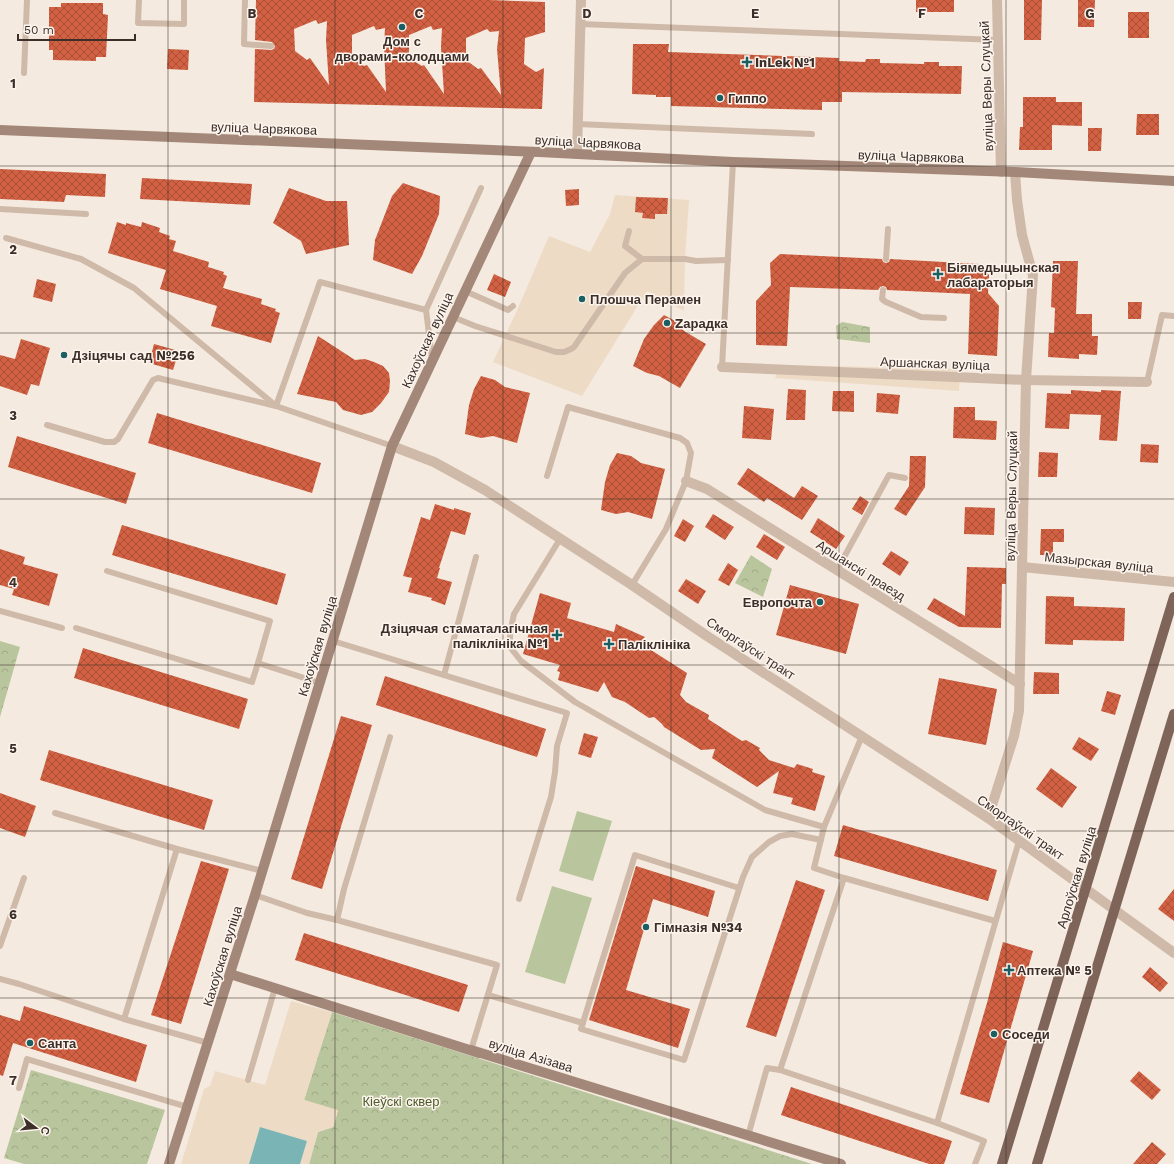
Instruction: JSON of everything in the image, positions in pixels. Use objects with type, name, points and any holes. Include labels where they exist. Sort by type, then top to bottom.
[{"type":"main road","name":"Арлоўская вуліца","points":[[1002,1164],[1174,598]]},
{"type":"main road","points":[[1037,1164],[1174,714]]},
{"type":"street","points":[[577,154],[580,0]]},
{"type":"street","name":"вуліца Веры Слуцкай","points":[[997,0],[1001,172]]},
{"type":"street","name":"вуліца Чарвякова","points":[[0,130],[733,162],[1015,172],[1174,181]]},
{"type":"street","name":"Кахоўская вуліца","points":[[169,1164],[255,895],[392,446],[531,152]]},
{"type":"street","name":"вуліца Веры Слуцкай","points":[[988,818],[1014,736],[1019,711],[1026,380],[1032,275],[1022,235],[1015,172]]},
{"type":"street","name":"Аршанская вуліца","points":[[722,367],[1026,380],[1147,382]]},
{"type":"street","name":"Сморгаўскі тракт","points":[[392,446],[434,462],[456,473],[560,538],[707,636],[988,818],[1114,909]]},
{"type":"street","name":"Аршанскі праезд","points":[[686,481],[707,489],[1020,684]]},
{"type":"street","name":"Мазырская вуліца","points":[[1022,567],[1174,582]]},
{"type":"street","points":[[1114,909],[1174,954]]},
{"type":"street","name":"вуліца Азізава","points":[[230,974],[479,1053],[472,1050]]},
{"type":"street","name":"вуліца Азізава","points":[[472,1050],[841,1164]]},
{"type":"lane","points":[[24,73],[27,0]]},
{"type":"lane","points":[[139,0],[138,23],[184,24],[184,0]]},
{"type":"lane","points":[[245,0],[244,44],[271,46]]},
{"type":"lane","points":[[580,24],[998,40]]},
{"type":"lane","points":[[577,124],[812,134]]},
{"type":"lane","points":[[722,367],[733,162]]},
{"type":"lane","points":[[433,360],[426,310],[481,188]]},
{"type":"lane","points":[[0,209],[86,214]]},
{"type":"lane","points":[[886,259],[888,230]]},
{"type":"lane","points":[[629,231],[626,246],[642,258],[685,259],[696,261],[728,260]]},
{"type":"lane","points":[[6,238],[81,259],[134,288],[276,406]]},
{"type":"lane","points":[[453,316],[475,326],[549,350],[564,352],[574,347],[625,273],[642,258]]},
{"type":"lane","points":[[276,406],[320,282],[426,310]]},
{"type":"lane","points":[[883,290],[882,299],[886,302],[921,317],[944,318]]},
{"type":"lane","points":[[465,291],[508,310],[513,306]]},
{"type":"lane","points":[[1147,382],[1162,315],[1174,316]]},
{"type":"lane","points":[[47,425],[105,442],[114,442],[118,439],[153,380],[158,378],[276,406],[392,446]]},
{"type":"lane","points":[[548,476],[568,407],[680,438],[687,443],[691,453],[686,481],[666,529],[632,585]]},
{"type":"lane","points":[[837,570],[889,475],[905,478]]},
{"type":"lane","points":[[560,538],[514,614],[510,633],[510,647],[521,661],[575,702],[765,810],[824,827]]},
{"type":"lane","points":[[444,675],[476,557]]},
{"type":"lane","points":[[76,628],[252,682],[270,621],[106,571]]},
{"type":"lane","points":[[0,611],[62,628]]},
{"type":"lane","points":[[333,641],[567,713],[557,746],[552,797],[519,899]]},
{"type":"lane","points":[[258,663],[320,682]]},
{"type":"lane","points":[[862,736],[824,827],[814,868],[995,921]]},
{"type":"lane","points":[[337,920],[344,889],[390,737]]},
{"type":"lane","points":[[55,813],[262,871]]},
{"type":"lane","points":[[739,888],[635,855],[581,1029],[684,1060],[739,888],[752,857],[769,842],[780,836],[792,834],[821,840]]},
{"type":"lane","points":[[937,1124],[1019,841]]},
{"type":"lane","points":[[124,1019],[177,848]]},
{"type":"lane","points":[[0,946],[24,878]]},
{"type":"lane","points":[[780,1070],[844,878]]},
{"type":"lane","points":[[255,895],[307,913],[337,920],[497,966],[472,1050]]},
{"type":"lane","points":[[0,979],[124,1019],[208,1043]]},
{"type":"lane","points":[[248,1080],[275,988]]},
{"type":"lane","points":[[488,995],[583,1023]]},
{"type":"lane","points":[[19,1088],[27,1059],[188,1107]]},
{"type":"lane","points":[[748,1136],[767,1068],[780,1070],[984,1141],[975,1164]]},
{"type":"green space","points":[[842,322],[870,327],[870,343],[837,339],[836,326]]},
{"type":"green space","points":[[751,555],[772,569],[763,597],[735,583]]},
{"type":"green space","points":[[0,641],[20,647],[0,717]]},
{"type":"green space","points":[[577,811],[612,821],[593,881],[559,871]]},
{"type":"green space","points":[[552,886],[592,898],[565,984],[525,972]]},
{"type":"green space","name":"Кіеўскі сквер","points":[[332,1012],[812,1164],[309,1164],[318,1132],[333,1127],[338,1111],[304,1100]]},
{"type":"green space","points":[[31,1070],[165,1110],[147,1164],[24,1164],[4,1158]]},
{"type":"shaded area","name":"Плошча Перамен","points":[[615,195],[689,200],[685,259],[684,311],[647,291],[582,396],[493,362],[549,236],[590,252],[610,214]]},
{"type":"shaded area","points":[[780,365],[960,369],[959,391],[775,378]]},
{"type":"shaded area","points":[[291,1001],[332,1012],[304,1100],[338,1110],[333,1127],[318,1132],[309,1164],[300,1164],[307,1141],[260,1127],[249,1164],[181,1164],[204,1089],[210,1086],[215,1071],[265,1085]]},
{"type":"water","points":[[260,1127],[307,1141],[300,1164],[249,1164]]},
{"type":"building","points":[[256,0],[489,0],[545,2],[545,32],[525,38],[524,64],[536,72],[544,68],[542,109],[254,102],[255,49],[271,50],[274,49],[275,46],[272,42],[255,40]],"holes":[[[316,20],[318,24],[327,21],[326,40],[329,85],[310,58],[307,60],[295,51],[294,29]],[[374,26],[376,30],[385,28],[384,46],[386,92],[367,65],[364,66],[352,57],[352,35]],[[431,26],[433,30],[442,28],[441,47],[444,94],[424,65],[422,66],[409,58],[409,35]],[[487,29],[490,32],[499,31],[497,49],[501,95],[481,68],[478,69],[466,60],[466,38]]]},
{"type":"building","points":[[916,0],[954,0],[954,12],[916,12]]},
{"type":"building","points":[[1024,0],[1042,0],[1041,40],[1024,40]]},
{"type":"building","points":[[1078,0],[1095,0],[1094,27],[1078,27]]},
{"type":"building","points":[[61,3],[103,3],[103,14],[108,15],[106,57],[96,57],[96,61],[53,60],[53,50],[49,50],[49,7],[61,7]]},
{"type":"building","points":[[1128,12],[1149,12],[1149,38],[1128,38]]},
{"type":"building","points":[[633,44],[669,44],[668,52],[839,58],[839,61],[865,62],[866,59],[880,59],[880,63],[924,64],[924,62],[939,62],[939,66],[962,66],[961,94],[842,92],[842,102],[822,102],[822,110],[671,106],[671,97],[632,94]]},
{"type":"building","points":[[168,49],[189,50],[188,70],[167,69]]},
{"type":"building","points":[[1023,97],[1056,97],[1056,102],[1082,102],[1082,126],[1052,125],[1052,150],[1019,150],[1020,127],[1023,127]]},
{"type":"building","points":[[1137,114],[1159,114],[1159,135],[1136,135]]},
{"type":"building","points":[[1088,128],[1102,128],[1101,151],[1088,151]]},
{"type":"building","points":[[0,169],[106,174],[105,197],[66,195],[64,202],[0,199]]},
{"type":"building","points":[[142,178],[252,184],[250,205],[140,199]]},
{"type":"building","points":[[403,183],[440,196],[439,214],[422,256],[412,274],[373,260],[375,240],[392,196]]},
{"type":"building","points":[[289,188],[326,201],[347,201],[349,245],[306,254],[301,241],[273,223]]},
{"type":"building","points":[[579,189],[579,205],[566,206],[565,190]]},
{"type":"building","points":[[636,197],[668,198],[667,214],[655,214],[655,219],[642,218],[643,213],[635,212]]},
{"type":"building","points":[[117,222],[141,227],[142,222],[160,228],[159,232],[170,236],[169,239],[176,241],[173,251],[209,262],[208,267],[224,272],[223,274],[227,276],[223,288],[262,299],[261,304],[276,309],[275,311],[280,313],[271,343],[211,326],[217,306],[160,289],[166,270],[108,253]]},
{"type":"building","points":[[780,254],[882,259],[883,262],[886,263],[889,262],[890,259],[980,264],[989,275],[988,293],[999,306],[997,356],[968,354],[970,294],[887,290],[886,287],[883,286],[878,290],[790,287],[787,346],[756,345],[756,301],[771,285],[770,263]]},
{"type":"building","points":[[1053,261],[1078,261],[1076,314],[1092,314],[1092,336],[1098,336],[1097,355],[1079,354],[1079,359],[1048,357],[1049,333],[1054,333],[1055,308],[1051,307]]},
{"type":"building","points":[[494,274],[511,282],[505,297],[487,290]]},
{"type":"building","points":[[37,279],[56,284],[52,302],[33,297]]},
{"type":"building","points":[[1128,302],[1142,302],[1141,319],[1128,319]]},
{"type":"building","points":[[664,315],[677,322],[684,331],[706,344],[680,388],[659,376],[647,373],[633,366],[644,339],[654,325]]},
{"type":"building","points":[[318,336],[355,360],[365,359],[374,362],[383,366],[389,373],[389,392],[372,412],[361,415],[343,410],[336,402],[297,394]]},
{"type":"building","points":[[21,339],[50,348],[39,386],[31,384],[27,395],[0,386],[0,355],[15,359]]},
{"type":"building","points":[[154,344],[179,351],[173,370],[149,363]]},
{"type":"building","points":[[481,376],[495,380],[505,387],[530,393],[517,443],[493,436],[481,438],[465,434],[469,405],[474,389]]},
{"type":"building","points":[[788,389],[806,390],[805,420],[786,420]]},
{"type":"building","points":[[1071,390],[1101,392],[1101,390],[1121,391],[1117,441],[1099,440],[1101,415],[1070,414],[1069,429],[1045,428],[1047,393],[1071,394]]},
{"type":"building","points":[[833,391],[854,391],[854,412],[832,411]]},
{"type":"building","points":[[877,393],[900,395],[898,414],[876,412]]},
{"type":"building","points":[[744,406],[774,409],[771,440],[742,438]]},
{"type":"building","points":[[954,407],[975,407],[975,420],[997,421],[996,440],[953,438]]},
{"type":"building","points":[[157,413],[321,463],[312,493],[148,443]]},
{"type":"building","points":[[17,436],[136,473],[126,504],[8,467]]},
{"type":"building","points":[[1141,444],[1159,445],[1158,463],[1140,462]]},
{"type":"building","points":[[1039,452],[1058,453],[1057,477],[1038,477]]},
{"type":"building","points":[[617,453],[631,456],[641,463],[665,469],[652,519],[628,512],[616,514],[601,510],[605,482],[610,465]]},
{"type":"building","points":[[910,456],[926,456],[925,487],[906,516],[894,509],[909,486]]},
{"type":"building","points":[[748,468],[794,498],[802,486],[818,496],[802,520],[767,498],[764,502],[737,484]]},
{"type":"building","points":[[860,496],[869,502],[862,515],[852,509]]},
{"type":"building","points":[[435,504],[454,510],[454,508],[471,513],[465,535],[451,531],[439,568],[437,578],[452,582],[445,605],[431,600],[432,598],[408,592],[412,578],[403,576],[421,517],[430,520]]},
{"type":"building","points":[[965,507],[995,508],[994,535],[964,534]]},
{"type":"building","points":[[713,514],[734,527],[725,540],[705,527]]},
{"type":"building","points":[[818,518],[845,536],[836,549],[810,532]]},
{"type":"building","points":[[683,519],[694,526],[685,542],[674,536]]},
{"type":"building","points":[[122,525],[286,574],[277,605],[112,555]]},
{"type":"building","points":[[1041,529],[1064,529],[1064,542],[1053,542],[1053,555],[1040,555]]},
{"type":"building","points":[[764,534],[785,547],[777,560],[756,547]]},
{"type":"building","points":[[0,549],[25,557],[23,564],[58,574],[49,606],[12,595],[14,589],[0,585]]},
{"type":"building","points":[[891,551],[909,562],[900,576],[882,564]]},
{"type":"building","points":[[728,563],[738,570],[729,586],[718,580]]},
{"type":"building","points":[[967,567],[1006,568],[1006,584],[1002,584],[1001,628],[959,627],[927,609],[934,598],[965,616]]},
{"type":"building","points":[[686,579],[706,591],[698,604],[678,591]]},
{"type":"building","points":[[790,585],[859,604],[846,654],[776,635]]},
{"type":"building","points":[[540,593],[571,603],[567,618],[614,632],[616,624],[645,637],[640,643],[687,673],[680,695],[686,702],[709,715],[708,719],[742,741],[746,740],[760,748],[759,750],[769,760],[794,768],[797,764],[813,769],[812,772],[825,776],[815,811],[791,804],[793,798],[773,793],[779,771],[757,787],[712,758],[715,749],[701,750],[664,727],[654,717],[649,718],[625,702],[612,697],[604,682],[598,692],[558,680],[560,672],[557,671],[560,665],[523,654]]},
{"type":"building","points":[[1046,596],[1074,597],[1074,606],[1125,608],[1124,641],[1073,640],[1073,645],[1045,644]]},
{"type":"building","points":[[83,648],[248,699],[239,729],[74,678]]},
{"type":"building","points":[[1034,672],[1059,673],[1059,694],[1033,694]]},
{"type":"building","points":[[385,676],[546,729],[537,757],[376,705]]},
{"type":"building","points":[[939,678],[997,689],[986,745],[928,734]]},
{"type":"building","points":[[1107,691],[1121,695],[1115,715],[1101,711]]},
{"type":"building","points":[[341,716],[372,725],[322,889],[291,879]]},
{"type":"building","points":[[584,733],[598,737],[591,758],[578,754]]},
{"type":"building","points":[[1079,737],[1099,749],[1091,761],[1072,749]]},
{"type":"building","points":[[49,750],[213,800],[204,830],[40,780]]},
{"type":"building","points":[[1051,768],[1077,787],[1062,808],[1036,789]]},
{"type":"building","points":[[0,793],[36,806],[25,837],[0,828]]},
{"type":"building","points":[[843,825],[997,870],[988,901],[834,856]]},
{"type":"building","points":[[201,861],[229,869],[181,1024],[151,1015]]},
{"type":"building","points":[[636,866],[715,891],[708,917],[653,899],[626,990],[690,1009],[678,1048],[589,1020]]},
{"type":"building","points":[[796,880],[825,890],[776,1037],[746,1027]]},
{"type":"building","points":[[1174,889],[1174,921],[1158,909]]},
{"type":"building","points":[[304,933],[468,985],[459,1012],[295,960]]},
{"type":"building","points":[[1003,942],[1033,951],[989,1103],[960,1094],[987,1003]]},
{"type":"building","points":[[1150,967],[1168,983],[1160,992],[1142,977]]},
{"type":"building","points":[[24,1006],[147,1045],[136,1082],[13,1043],[3,1076],[0,1075],[0,1015],[20,1021]]},
{"type":"building","points":[[1139,1071],[1161,1090],[1152,1100],[1130,1081]]},
{"type":"building","points":[[791,1087],[952,1141],[944,1164],[929,1164],[781,1115]]},
{"type":"building","points":[[1152,1142],[1166,1154],[1157,1164],[1133,1164]]},
{"type":"place","name":"Дом с дворами-колодцами","points":[[402,27]]},
{"type":"place","name":"InLek №1","points":[[747,62]]},
{"type":"place","name":"Гиппо","points":[[720,98]]},
{"type":"place","name":"Біямедыцынская лабараторыя","points":[[938,274]]},
{"type":"place","name":"Плошча Перамен","points":[[582,299]]},
{"type":"place","name":"Zарадка","points":[[667,323]]},
{"type":"place","name":"Дзіцячы сад №256","points":[[64,355]]},
{"type":"place","name":"Европочта","points":[[820,602]]},
{"type":"place","name":"Дзіцячая стаматалагічная паліклініка №1","points":[[557,635]]},
{"type":"place","name":"Паліклініка","points":[[609,644]]},
{"type":"place","name":"Гімназія №34","points":[[646,927]]},
{"type":"place","name":"Аптека № 5","points":[[1009,970]]},
{"type":"place","name":"Соседи","points":[[994,1034]]},
{"type":"place","name":"Санта","points":[[30,1043]]}]
